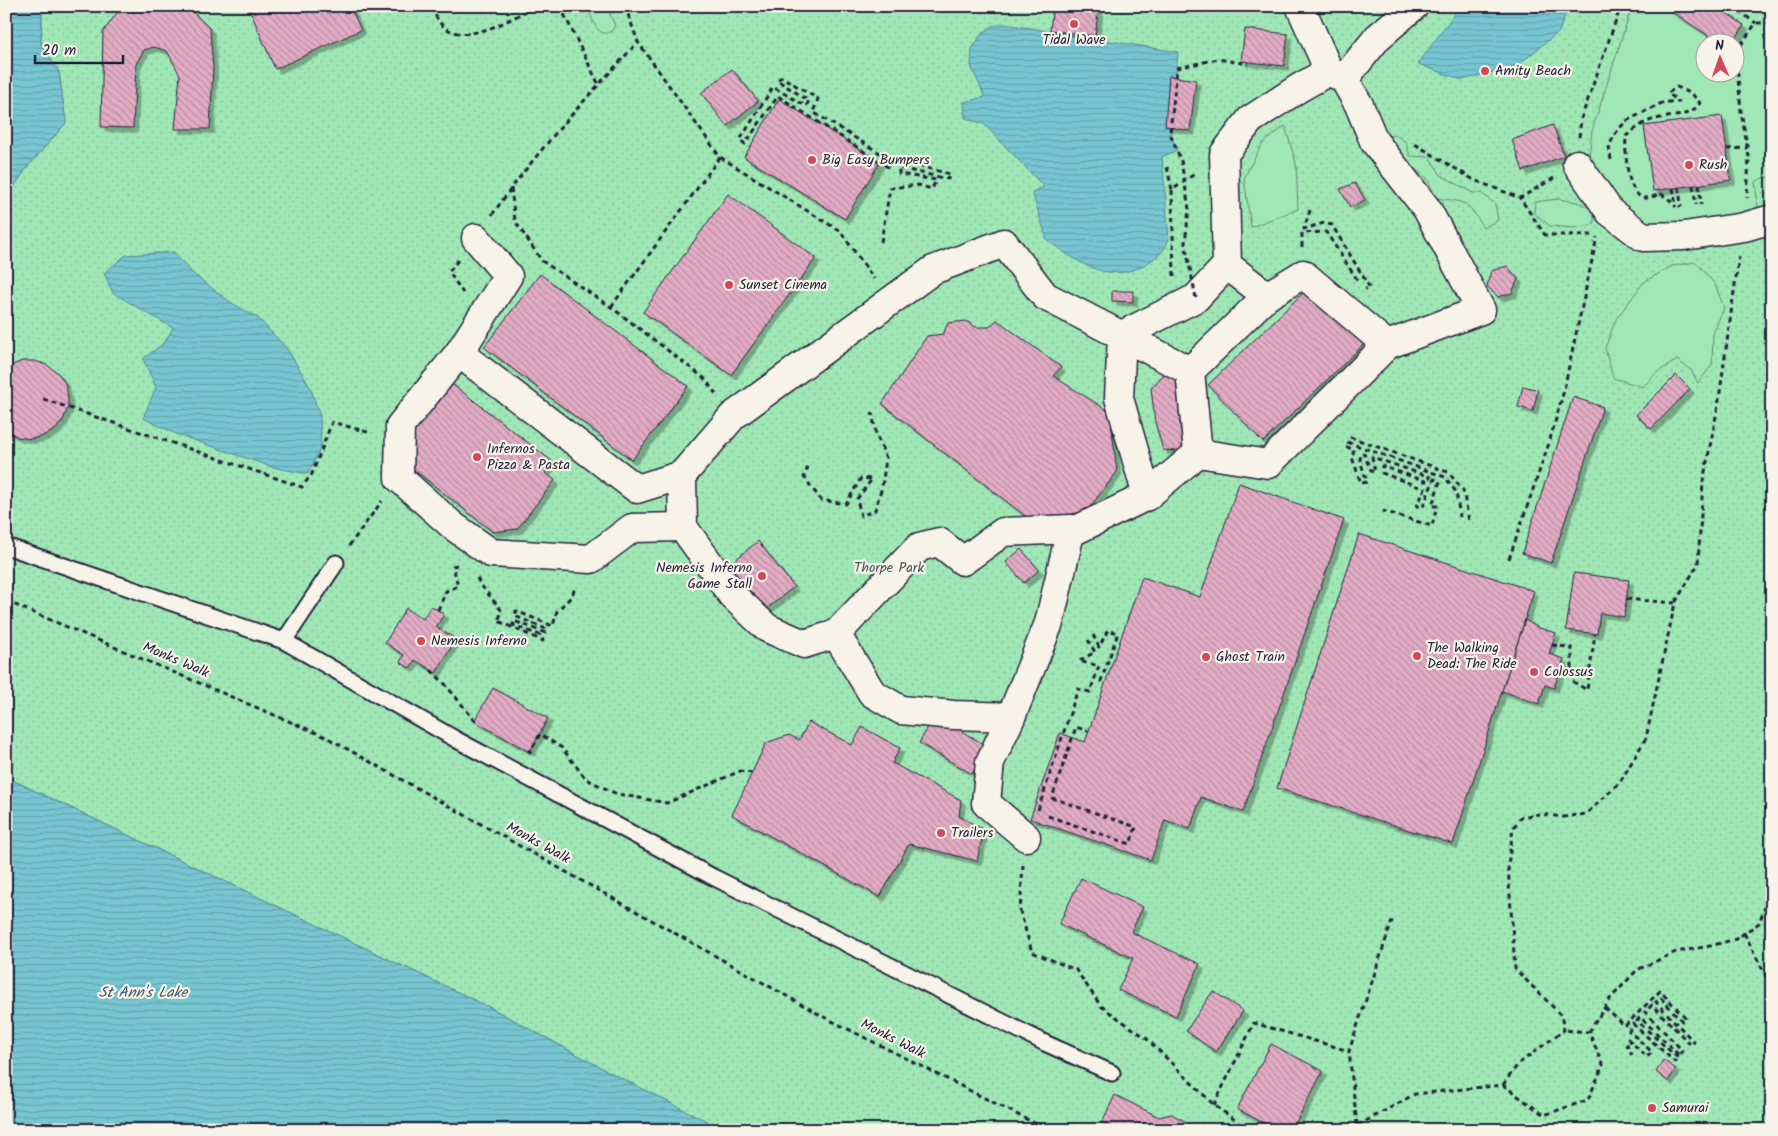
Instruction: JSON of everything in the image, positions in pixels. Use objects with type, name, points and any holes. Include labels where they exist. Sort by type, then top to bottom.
[{"type":"street","points":[[1070,533],[1147,496],[1198,453],[1268,464],[1387,345],[1481,310],[1427,209],[1374,141],[1359,105],[1336,75],[1300,6]]},
{"type":"street","points":[[1122,335],[1189,302],[1227,265],[1224,154],[1250,120],[1299,88],[1336,75],[1414,6]]},
{"type":"street","points":[[1577,164],[1610,212],[1643,237],[1684,236],[1744,227],[1772,219]]},
{"type":"street","points":[[476,238],[508,276],[459,353],[400,426],[399,478],[453,526],[491,553],[591,559],[632,528],[684,527]]},
{"type":"street","points":[[637,488],[682,475],[733,416],[933,270],[1004,243],[1045,296],[1190,371]]},
{"type":"street","points":[[1227,265],[1267,296]]},
{"type":"street","points":[[1190,371],[1267,296],[1304,274],[1387,345]]},
{"type":"street","points":[[1122,335],[1119,398],[1147,496]]},
{"type":"street","points":[[459,353],[637,488]]},
{"type":"street","points":[[1190,371],[1198,453]]},
{"type":"street","points":[[682,475],[684,527],[732,595],[767,628],[804,644],[836,634],[919,547],[939,542],[964,561],[1003,532],[1071,529],[1049,623],[1011,717],[990,762],[986,803],[1026,837]]},
{"type":"street","points":[[632,528],[637,488]]},
{"type":"street","points":[[836,634],[872,693],[901,710],[954,715],[1011,717]]},
{"type":"lane","points":[[6,546],[284,641],[458,740],[712,877],[1047,1044],[1112,1073]]},
{"type":"lane","points":[[284,641],[336,563]]},
{"type":"path","points":[[436,6],[434,12],[442,26],[455,32],[464,32],[484,30],[496,26],[535,6]]},
{"type":"path","points":[[560,6],[599,85]]},
{"type":"path","points":[[624,6],[638,42],[720,157],[840,231],[890,302]]},
{"type":"path","points":[[1520,198],[1577,164],[1581,119],[1621,6]]},
{"type":"path","points":[[1732,6],[1756,23],[1772,23]]},
{"type":"path","points":[[1746,38],[1756,23]]},
{"type":"path","points":[[481,319],[448,272],[476,238],[511,187],[561,127],[638,42]]},
{"type":"path","points":[[1189,302],[1185,243],[1189,209],[1181,160],[1170,134],[1177,68],[1218,59],[1248,64]]},
{"type":"path","points":[[881,242],[890,188],[918,185],[932,189],[936,180],[899,174],[899,168],[948,179],[950,174],[888,158],[814,112],[818,99],[782,77],[777,80],[809,101],[806,106],[773,86],[740,140],[745,144],[778,96],[891,169]]},
{"type":"path","points":[[1564,1030],[1561,1015],[1515,969],[1508,866],[1513,828],[1521,817],[1540,814],[1563,817],[1586,814],[1620,782],[1646,738],[1675,603],[1698,564],[1703,482],[1718,406],[1748,188],[1749,157],[1741,111],[1738,82]]},
{"type":"path","points":[[1611,161],[1609,146],[1615,134],[1626,122],[1664,102],[1679,102],[1668,93],[1677,87],[1692,94],[1700,103],[1694,110],[1680,115],[1648,121],[1626,136],[1625,152],[1629,177],[1638,195],[1645,198],[1661,194],[1676,207]]},
{"type":"path","points":[[1412,142],[1474,180],[1520,198],[1545,235],[1598,235],[1563,394],[1549,443],[1509,559]]},
{"type":"path","points":[[1727,149],[1747,148]]},
{"type":"path","points":[[1172,190],[1224,154]]},
{"type":"path","points":[[611,306],[720,157]]},
{"type":"path","points":[[1167,167],[1172,190],[1174,282],[1189,302]]},
{"type":"path","points":[[1676,207],[1702,205],[1699,185]]},
{"type":"path","points":[[1693,186],[1696,206]]},
{"type":"path","points":[[511,187],[515,221],[542,261],[611,306],[704,378],[733,416]]},
{"type":"path","points":[[1679,187],[1682,206]]},
{"type":"path","points":[[1673,188],[1676,207]]},
{"type":"path","points":[[1310,210],[1304,229],[1324,223],[1332,225],[1370,288],[1364,289]]},
{"type":"path","points":[[1302,249],[1302,233],[1326,232],[1358,281]]},
{"type":"path","points":[[43,399],[302,488],[312,474],[332,422],[400,441]]},
{"type":"path","points":[[808,467],[804,477],[821,500],[846,504],[861,478],[872,479],[857,500],[861,516],[875,510],[882,487],[886,458],[876,434],[872,412]]},
{"type":"path","points":[[1350,437],[1448,472],[1464,490],[1470,521]]},
{"type":"path","points":[[1347,442],[1445,477],[1456,492],[1460,517]]},
{"type":"path","points":[[1346,447],[1354,449],[1352,457],[1361,483],[1367,482],[1360,460],[1361,453],[1364,454],[1371,471],[1375,472],[1372,457],[1430,477],[1428,482],[1382,466],[1382,473],[1425,489],[1417,506],[1423,507],[1434,479],[1440,481],[1432,506],[1437,506],[1432,526],[1383,510]]},
{"type":"path","points":[[336,563],[399,478]]},
{"type":"path","points":[[438,610],[446,591],[458,586],[453,566],[462,564]]},
{"type":"path","points":[[476,575],[480,584],[502,611],[498,621],[543,641],[542,636],[513,625],[514,621],[546,633],[546,628],[515,616],[516,612],[554,626],[557,612],[571,597],[578,582]]},
{"type":"path","points":[[1626,599],[1675,603]]},
{"type":"path","name":"Monks Walk","points":[[6,601],[326,737],[824,1017],[1048,1130]]},
{"type":"path","points":[[1093,635],[1099,647],[1108,630],[1118,633],[1101,681],[1106,682]]},
{"type":"path","points":[[1552,645],[1572,648],[1572,681],[1587,690],[1595,634]]},
{"type":"path","points":[[1037,812],[1078,689],[1090,692],[1099,666],[1079,661],[1095,652],[1088,640]]},
{"type":"path","points":[[431,670],[445,684],[474,721],[482,725]]},
{"type":"path","points":[[1046,816],[1130,844],[1136,827],[1052,798],[1076,727],[1088,731]]},
{"type":"path","points":[[522,747],[530,752],[540,734],[562,748],[586,779],[617,794],[667,803],[740,771],[752,773]]},
{"type":"path","points":[[1026,837],[1020,911],[1032,952],[1076,970],[1100,1006],[1146,1038],[1214,1105],[1249,1130]]},
{"type":"path","points":[[1589,1032],[1610,999],[1637,970],[1676,952],[1736,939],[1759,923],[1770,898],[1772,887]]},
{"type":"path","points":[[1357,1125],[1349,1051],[1394,918]]},
{"type":"path","points":[[1744,933],[1772,988]]},
{"type":"path","points":[[1605,1008],[1624,1026],[1660,991],[1685,1017],[1682,1021],[1661,998],[1656,1002],[1694,1042],[1691,1045],[1652,1005],[1645,1012],[1682,1050],[1680,1056],[1640,1016],[1637,1020],[1678,1058],[1674,1062],[1633,1024],[1629,1031],[1652,1052],[1647,1057],[1628,1040],[1627,1045],[1632,1054]]},
{"type":"path","points":[[1214,1105],[1254,1023],[1349,1051]]},
{"type":"path","points":[[1503,1085],[1518,1064],[1564,1030],[1589,1032]]},
{"type":"path","points":[[1350,1130],[1415,1094],[1503,1085],[1544,1115],[1588,1100],[1603,1065],[1589,1032]]},
{"type":"green space","name":"Thorpe Park","points":[[37,6],[1772,6],[1772,1130],[724,1130],[611,1073],[493,1009],[6,777],[6,198],[29,165],[66,123],[59,72],[41,44],[42,13]]},
{"type":"green space","points":[[606,6],[615,25],[612,31],[602,33],[596,26],[587,7]]},
{"type":"green space","points":[[1632,6],[1772,6],[1772,182],[1767,176],[1755,182],[1760,222],[1643,237],[1588,166],[1592,131]]},
{"type":"green space","points":[[1285,126],[1296,163],[1298,209],[1251,227],[1244,178],[1262,144]]},
{"type":"green space","points":[[1396,135],[1406,142],[1410,156],[1429,157],[1441,175],[1473,193],[1481,193],[1495,204],[1498,220],[1483,228],[1474,212],[1465,204],[1454,200],[1436,198],[1427,178],[1409,165],[1388,136]]},
{"type":"green space","points":[[1558,199],[1577,202],[1594,210],[1594,224],[1573,228],[1550,226],[1534,213],[1535,202]]},
{"type":"green space","points":[[1696,262],[1715,284],[1724,308],[1713,333],[1712,365],[1698,383],[1691,370],[1677,360],[1656,373],[1643,387],[1613,378],[1605,348],[1616,319],[1644,282],[1672,266]]},
{"type":"water","points":[[6,6],[45,6],[42,13],[41,44],[59,72],[66,123],[29,165],[6,198]]},
{"type":"water","points":[[1460,6],[1568,6],[1559,32],[1515,67],[1462,80],[1418,64]]},
{"type":"water","points":[[1005,24],[1178,52],[1170,133],[1177,150],[1162,157],[1169,239],[1161,252],[1149,262],[1135,269],[1108,272],[1083,264],[1047,240],[1032,192],[1044,187],[984,124],[965,118],[964,102],[985,97],[971,66],[972,49],[981,35],[992,26]]},
{"type":"water","points":[[174,252],[192,273],[230,302],[258,318],[288,350],[310,387],[320,416],[321,447],[308,474],[272,467],[176,434],[143,418],[156,387],[143,359],[165,342],[173,328],[113,293],[104,273],[126,255]]},
{"type":"water","name":"St Ann's Lake","points":[[6,777],[493,1009],[611,1073],[724,1130],[6,1130]]},
{"type":"building","points":[[122,6],[187,6],[210,29],[213,68],[210,129],[175,129],[180,75],[167,51],[154,47],[144,50],[136,64],[133,128],[101,127],[103,32]]},
{"type":"building","points":[[248,6],[350,6],[361,30],[275,69]]},
{"type":"building","name":"Tidal Wave","points":[[1053,6],[1099,6],[1095,36],[1050,30]]},
{"type":"building","points":[[1663,6],[1716,6],[1744,25],[1740,32],[1703,32]]},
{"type":"building","points":[[1245,29],[1288,34],[1284,66],[1241,61]]},
{"type":"building","points":[[732,69],[758,101],[727,126],[701,93]]},
{"type":"building","points":[[1169,76],[1196,80],[1190,131],[1165,126]]},
{"type":"building","name":"Big Easy Bumpers","points":[[779,99],[880,162],[845,219],[744,157]]},
{"type":"building","name":"Rush","points":[[1722,116],[1731,180],[1653,191],[1644,126]]},
{"type":"building","points":[[1553,125],[1564,156],[1523,171],[1512,140]]},
{"type":"building","points":[[1355,183],[1365,200],[1350,207],[1340,189]]},
{"type":"building","name":"Sunset Cinema","points":[[728,194],[816,258],[731,375],[643,312]]},
{"type":"building","points":[[1507,266],[1518,279],[1512,293],[1498,297],[1487,286],[1491,271]]},
{"type":"building","points":[[540,274],[688,386],[632,460],[484,347]]},
{"type":"building","points":[[1309,287],[1364,344],[1263,442],[1208,385]]},
{"type":"building","points":[[1112,291],[1133,291],[1133,302],[1112,301]]},
{"type":"building","points":[[997,320],[1061,367],[1053,376],[1110,412],[1117,472],[1086,512],[1030,520],[882,404],[927,336],[943,334],[948,323],[966,321],[976,327],[989,327]]},
{"type":"building","points":[[22,361],[35,361],[47,365],[58,373],[65,383],[68,396],[68,408],[63,420],[55,430],[31,439],[18,437],[6,431],[6,369]]},
{"type":"building","points":[[1165,373],[1183,384],[1191,445],[1177,451],[1163,450],[1155,422],[1151,388]]},
{"type":"building","points":[[1676,375],[1690,389],[1651,429],[1636,415]]},
{"type":"building","name":"Infernos Pizza & Pasta","points":[[451,383],[553,462],[545,473],[555,480],[517,529],[493,532],[404,462],[403,444]]},
{"type":"building","points":[[1523,386],[1538,390],[1533,411],[1518,407]]},
{"type":"building","points":[[1573,397],[1603,407],[1551,563],[1522,553]]},
{"type":"building","name":"Ghost Train","points":[[1239,483],[1344,520],[1243,812],[1201,797],[1190,829],[1165,820],[1151,860],[1030,819],[1060,733],[1085,742],[1142,577],[1200,597]]},
{"type":"building","name":"The Walking Dead: The Ride","points":[[1359,534],[1534,591],[1453,844],[1277,788]]},
{"type":"building","name":"Nemesis Inferno Game Stall","points":[[758,541],[794,587],[765,610],[729,565]]},
{"type":"building","points":[[1021,549],[1039,570],[1024,583],[1006,562]]},
{"type":"building","points":[[1574,573],[1629,580],[1624,617],[1600,613],[1597,634],[1566,630]]},
{"type":"building","name":"Nemesis Inferno","points":[[431,606],[444,614],[436,627],[456,639],[436,673],[415,660],[410,668],[400,662],[404,655],[385,643],[406,608],[423,619]]},
{"type":"building","name":"Colossus","points":[[1525,620],[1539,628],[1556,633],[1549,654],[1564,659],[1554,688],[1545,685],[1539,704],[1502,691]]},
{"type":"building","points":[[493,688],[548,718],[530,752],[474,721]]},
{"type":"building","points":[[935,715],[988,747],[972,774],[919,743]]},
{"type":"building","points":[[809,722],[852,745],[862,727],[900,748],[892,763],[961,800],[959,816],[984,830],[977,861],[909,844],[880,897],[732,815],[766,743],[789,735],[799,740]]},
{"type":"building","points":[[1081,878],[1143,907],[1131,932],[1200,964],[1176,1016],[1118,990],[1133,958],[1059,924]]},
{"type":"building","points":[[1213,991],[1243,1011],[1216,1052],[1186,1031]]},
{"type":"building","points":[[1772,1039],[1772,1057],[1766,1041]]},
{"type":"building","points":[[1271,1044],[1323,1071],[1292,1130],[1277,1130],[1237,1109]]},
{"type":"building","points":[[1663,1060],[1676,1069],[1668,1081],[1656,1072]]},
{"type":"building","points":[[1115,1095],[1159,1117],[1171,1114],[1185,1121],[1188,1130],[1119,1130],[1102,1122]]},
{"type":"place","name":"Tidal Wave","points":[[1074,24]]},
{"type":"place","name":"Amity Beach","points":[[1485,71]]},
{"type":"place","name":"Big Easy Bumpers","points":[[812,160]]},
{"type":"place","name":"Rush","points":[[1689,165]]},
{"type":"place","name":"Sunset Cinema","points":[[729,285]]},
{"type":"place","name":"Infernos Pizza & Pasta","points":[[477,457]]},
{"type":"place","name":"Nemesis Inferno Game Stall","points":[[762,576]]},
{"type":"place","name":"Nemesis Inferno","points":[[421,641]]},
{"type":"place","name":"The Walking Dead: The Ride","points":[[1417,656]]},
{"type":"place","name":"Ghost Train","points":[[1206,657]]},
{"type":"place","name":"Colossus","points":[[1534,672]]},
{"type":"place","name":"Trailers","points":[[941,833]]},
{"type":"place","name":"Samurai","points":[[1652,1108]]}]
